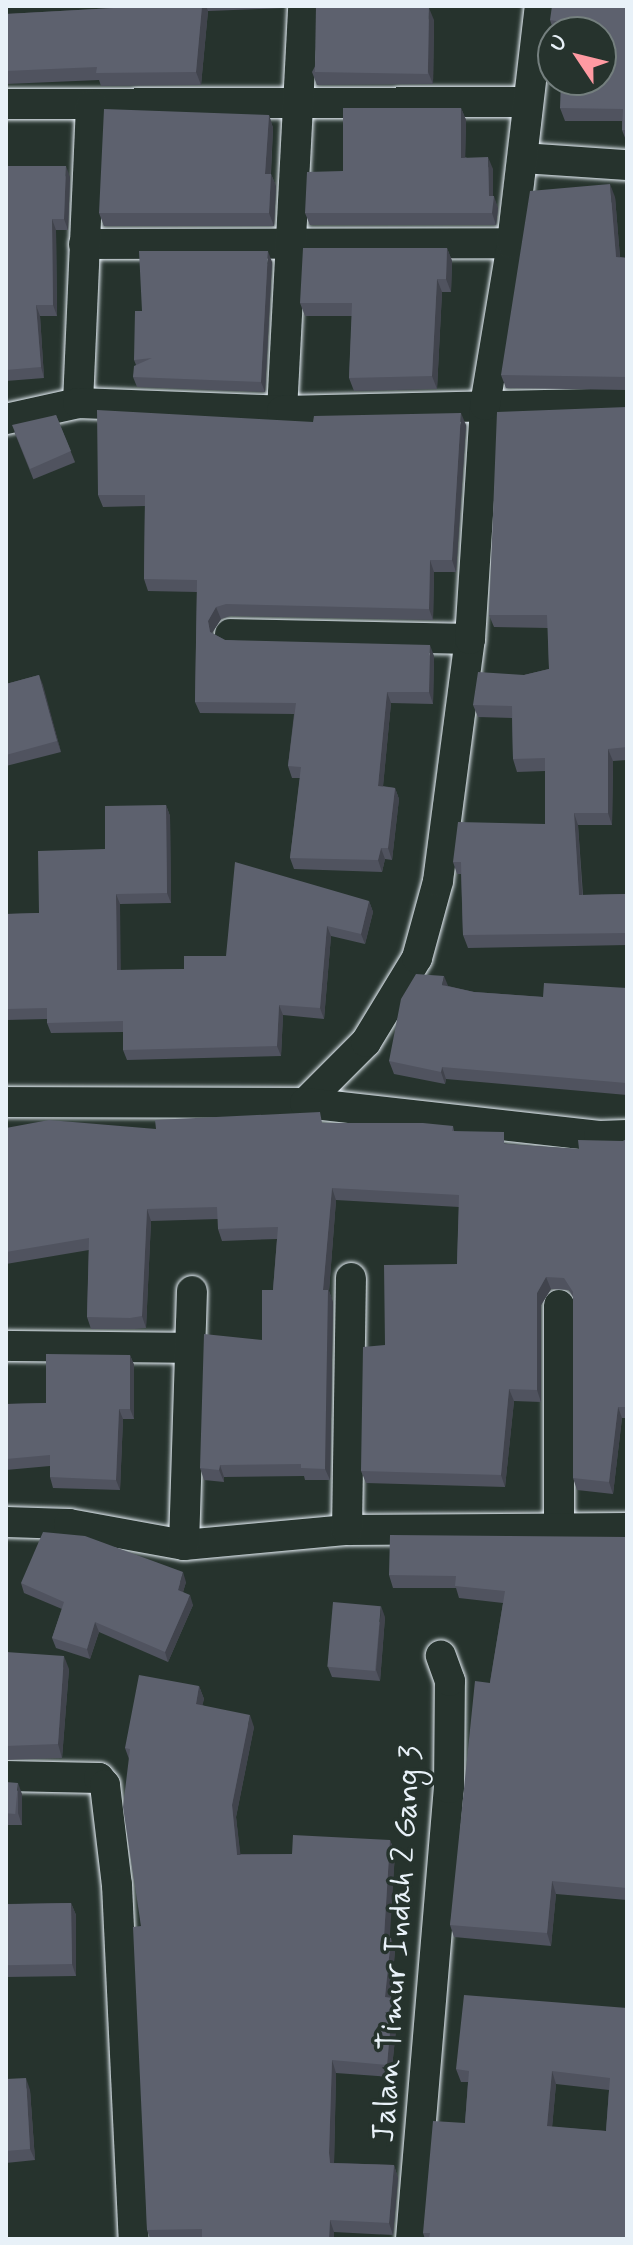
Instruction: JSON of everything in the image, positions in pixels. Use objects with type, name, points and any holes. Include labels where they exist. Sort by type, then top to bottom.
[{"type":"street","points":[[282,411],[303,6]]},
{"type":"street","points":[[305,1103],[366,1042],[417,958],[438,881],[470,639],[485,405],[512,243],[540,6]]},
{"type":"street","points":[[6,104],[528,102]]},
{"type":"street","points":[[78,403],[91,105]]},
{"type":"street","points":[[523,158],[627,165]]},
{"type":"street","points":[[84,244],[290,247],[512,243]]},
{"type":"street","points":[[6,419],[78,403],[282,411],[627,403]]},
{"type":"street","points":[[230,634],[470,639]]},
{"type":"street","points":[[6,1102],[305,1103],[627,1135]]},
{"type":"street","points":[[347,1530],[351,1278]]},
{"type":"street","points":[[184,1545],[187,1348],[192,1291]]},
{"type":"street","points":[[559,1305],[559,1525]]},
{"type":"street","points":[[6,1346],[187,1348]]},
{"type":"street","points":[[6,1522],[69,1524],[184,1545],[347,1530],[559,1525],[627,1528]]},
{"type":"street","name":"Jalan Timur Indah 2 Gang 3","points":[[411,2239],[449,1788],[450,1681],[441,1656]]},
{"type":"street","points":[[6,1776],[99,1778],[105,1785],[117,1885],[134,2239]]},
{"type":"building","points":[[114,6],[202,6],[196,72],[96,73],[97,67],[6,71],[6,14]]},
{"type":"building","points":[[316,6],[429,8],[428,74],[315,72]]},
{"type":"building","points":[[552,6],[627,6],[627,130],[622,130],[623,109],[560,108],[560,96],[617,96],[617,16],[551,16]]},
{"type":"building","points":[[343,108],[461,108],[461,158],[488,157],[489,196],[494,196],[492,213],[305,213],[307,172],[343,171]]},
{"type":"building","points":[[104,109],[269,115],[265,174],[271,174],[269,213],[99,213]]},
{"type":"building","points":[[6,166],[66,166],[64,219],[52,219],[53,305],[36,305],[41,367],[6,370]]},
{"type":"building","points":[[610,184],[616,257],[627,258],[627,377],[501,375],[530,191]]},
{"type":"building","points":[[303,248],[447,248],[446,279],[437,279],[432,376],[349,378],[352,303],[300,303]]},
{"type":"building","points":[[139,251],[268,251],[261,382],[133,377],[134,366],[152,358],[134,360],[135,311],[142,311]]},
{"type":"building","points":[[627,407],[627,747],[608,749],[608,813],[574,813],[579,895],[627,894],[627,933],[463,935],[461,862],[453,862],[458,822],[545,824],[545,758],[513,759],[512,706],[473,705],[478,672],[524,675],[549,669],[547,615],[489,615],[497,412]]},
{"type":"building","points":[[97,410],[313,422],[314,416],[461,413],[452,560],[430,560],[429,609],[226,604],[216,607],[208,621],[210,632],[225,640],[430,645],[429,692],[387,692],[378,786],[395,788],[388,848],[381,848],[378,860],[290,858],[301,767],[288,766],[296,703],[195,702],[197,580],[144,579],[145,495],[98,495]]},
{"type":"building","points":[[56,415],[71,451],[30,469],[12,425]]},
{"type":"building","points":[[39,675],[57,741],[6,755],[6,684]]},
{"type":"building","points":[[166,805],[167,893],[116,894],[117,970],[184,969],[184,956],[226,956],[235,862],[369,901],[361,934],[327,926],[320,1008],[279,1005],[277,1046],[123,1050],[123,1021],[47,1023],[47,1008],[6,1009],[6,914],[39,913],[38,851],[105,849],[105,806]]},
{"type":"building","points":[[416,974],[444,976],[442,985],[474,992],[543,997],[544,983],[627,988],[626,1083],[442,1067],[441,1072],[389,1061],[401,999]]},
{"type":"building","points":[[320,1112],[322,1123],[423,1123],[453,1126],[452,1131],[504,1132],[504,1144],[579,1149],[578,1140],[627,1139],[627,1407],[618,1407],[609,1482],[573,1478],[573,1292],[564,1278],[546,1277],[537,1293],[537,1390],[509,1389],[501,1475],[361,1471],[363,1347],[385,1345],[384,1265],[457,1264],[459,1195],[332,1188],[323,1290],[328,1290],[325,1469],[301,1468],[301,1464],[220,1465],[219,1470],[200,1468],[204,1334],[262,1340],[262,1290],[273,1290],[278,1227],[218,1229],[217,1207],[147,1209],[142,1316],[130,1318],[87,1317],[89,1238],[6,1252],[6,1128],[49,1120],[156,1129],[155,1120]]},
{"type":"building","points":[[46,1354],[130,1355],[130,1409],[119,1409],[116,1480],[50,1477],[50,1455],[6,1459],[6,1404],[46,1403]]},
{"type":"building","points":[[43,1532],[85,1536],[183,1572],[178,1590],[190,1595],[165,1652],[95,1622],[87,1649],[52,1638],[64,1602],[21,1583]]},
{"type":"building","points":[[390,1535],[627,1537],[627,1888],[552,1881],[547,1933],[450,1925],[475,1681],[490,1683],[505,1591],[455,1586],[456,1576],[389,1575]]},
{"type":"building","points":[[333,1602],[381,1606],[375,1671],[327,1667]]},
{"type":"building","points":[[6,1652],[64,1656],[58,1744],[6,1746]]},
{"type":"building","points":[[139,1675],[199,1686],[196,1704],[250,1715],[232,1805],[237,1855],[292,1854],[293,1835],[390,1840],[384,1937],[391,1938],[385,1997],[393,1998],[387,2065],[332,2060],[329,2153],[330,2163],[394,2165],[389,2223],[330,2220],[329,2239],[202,2239],[202,2229],[147,2230],[133,1927],[141,1926],[123,1807],[130,1749],[125,1748]]},
{"type":"building","points":[[6,1782],[18,1783],[15,1814],[6,1813]]},
{"type":"building","points":[[71,1903],[72,1964],[7,1965],[6,1904]]},
{"type":"building","points":[[464,1995],[627,2008],[627,2239],[429,2239],[430,2233],[423,2233],[433,2121],[465,2123],[469,2071],[456,2069]],"holes":[[[552,2071],[610,2078],[606,2131],[547,2126]]]},
{"type":"building","points":[[26,2078],[30,2149],[6,2151],[6,2079]]}]
